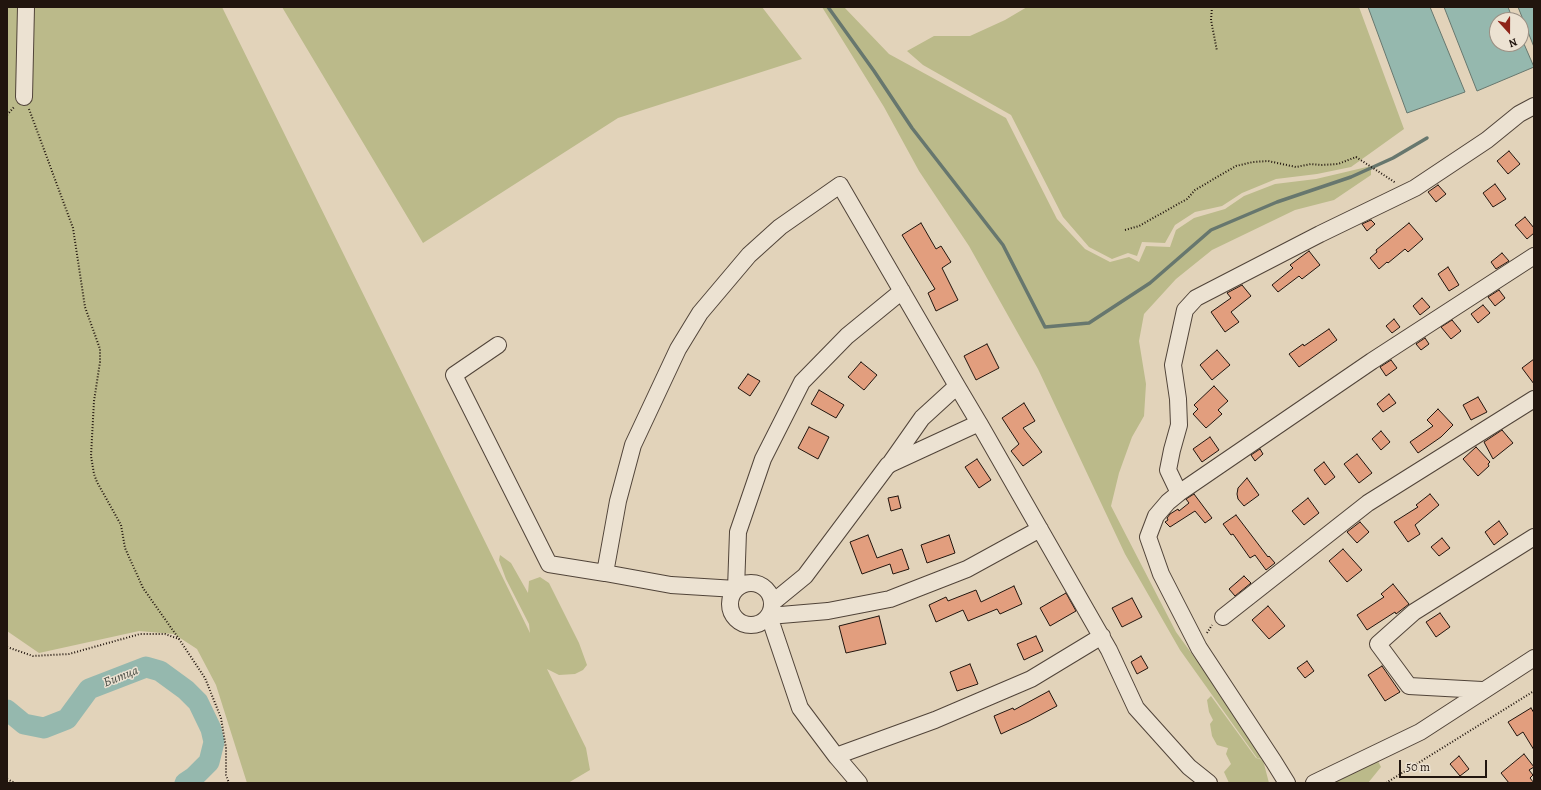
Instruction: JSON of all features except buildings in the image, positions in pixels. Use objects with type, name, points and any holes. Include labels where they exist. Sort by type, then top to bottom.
[{"type":"lane","points":[[24,97],[26,7]]},
{"type":"lane","points":[[1179,493],[1168,470],[1179,426],[1178,399],[1173,365],[1185,310],[1196,298],[1320,234],[1415,188],[1488,140],[1519,114],[1534,106]]},
{"type":"lane","points":[[604,573],[618,501],[637,438],[678,349],[700,314],[749,255],[780,227],[840,185],[1102,636],[1136,708],[1189,767],[1209,783]]},
{"type":"lane","points":[[1287,783],[1200,648],[1161,574],[1148,537],[1156,516],[1168,502],[1179,493],[1372,361],[1534,256]]},
{"type":"lane","points":[[902,291],[848,336],[802,382],[763,459],[738,532],[736,588],[730,601],[732,615],[737,620],[743,624],[757,624],[764,621],[770,609],[805,576],[922,418],[957,386]]},
{"type":"lane","points":[[498,345],[454,375],[549,564],[672,585],[736,588],[748,583],[755,583],[762,586],[771,596],[770,609],[800,708],[836,756],[859,783]]},
{"type":"lane","points":[[1223,617],[1368,503],[1534,398]]},
{"type":"lane","points":[[888,465],[979,423]]},
{"type":"lane","points":[[770,609],[828,611],[890,599],[967,569],[1040,529]]},
{"type":"lane","points":[[1482,690],[1409,686],[1378,644],[1414,612],[1534,537]]},
{"type":"lane","points":[[836,756],[936,720],[1031,679],[1102,636]]},
{"type":"lane","points":[[1314,783],[1420,732],[1482,690],[1534,658]]},
{"type":"path","points":[[1212,7],[1211,20],[1216,51]]},
{"type":"path","points":[[24,97],[73,228],[85,307],[100,349],[100,362],[94,401],[91,456],[94,474],[121,525],[125,548],[143,588],[205,678],[221,718],[226,748],[226,775],[229,783]]},
{"type":"path","points":[[1124,230],[1139,226],[1187,199],[1195,190],[1236,166],[1253,162],[1268,161],[1296,167],[1311,164],[1338,164],[1356,157],[1396,183],[1405,193]]},
{"type":"path","points":[[1200,648],[1212,625],[1223,617]]},
{"type":"path","points":[[7,647],[33,656],[55,655],[69,654],[140,634],[165,634],[179,639]]},
{"type":"path","points":[[1386,783],[1534,691]]},
{"type":"path","points":[[7,779],[14,783]]},
{"type":"shaded area","points":[[7,7],[222,7],[530,633],[529,624],[506,579],[499,560],[500,555],[511,563],[528,593],[529,581],[540,577],[549,583],[579,643],[587,665],[583,670],[575,674],[559,675],[547,669],[586,748],[590,770],[568,783],[247,783],[216,685],[197,649],[174,634],[139,631],[39,653],[7,631]]},
{"type":"shaded area","points":[[282,7],[762,7],[802,59],[618,118],[423,243]]},
{"type":"shaded area","points":[[822,7],[844,7],[889,54],[1006,118],[1057,219],[1085,249],[1110,262],[1129,257],[1139,262],[1146,246],[1170,247],[1176,230],[1194,218],[1225,209],[1244,196],[1275,184],[1316,179],[1371,166],[1371,175],[1334,200],[1295,210],[1212,250],[1176,279],[1144,314],[1139,341],[1146,384],[1144,416],[1132,437],[1119,473],[1111,506],[1176,632],[1265,754],[1262,759],[1257,758],[1180,650],[1125,554],[1038,369],[969,246],[919,171],[884,107]]},
{"type":"shaded area","points":[[1027,7],[1359,7],[1404,129],[1351,167],[1317,174],[1276,179],[1242,193],[1222,206],[1195,212],[1175,225],[1165,243],[1142,242],[1137,256],[1128,253],[1112,259],[1089,247],[1063,217],[1011,115],[923,65],[907,51],[934,36],[970,36],[1005,20]]},
{"type":"shaded area","points":[[1211,696],[1256,758],[1263,760],[1269,783],[1229,783],[1224,772],[1231,764],[1226,754],[1228,748],[1217,745],[1212,736],[1210,724],[1213,720],[1209,712],[1207,700]]},
{"type":"shaded area","points":[[1375,755],[1381,767],[1368,783],[1324,783]]},
{"type":"water","points":[[1368,7],[1430,7],[1465,92],[1407,113]]},
{"type":"water","points":[[1444,7],[1508,7],[1510,12],[1489,12],[1489,52],[1528,52],[1534,67],[1477,91]]},
{"type":"water","points":[[1518,7],[1534,7],[1534,47],[1529,34],[1529,12],[1520,12]]},
{"type":"waterway","points":[[828,7],[874,71],[912,128],[1003,245],[1045,327],[1089,323],[1150,283],[1211,230],[1277,202],[1351,177],[1393,158],[1427,138]]},
{"type":"waterway","name":"Битца","points":[[7,710],[24,724],[44,728],[67,719],[89,689],[146,667],[160,671],[186,690],[198,702],[211,729],[214,742],[209,762],[194,777],[185,783]]}]
